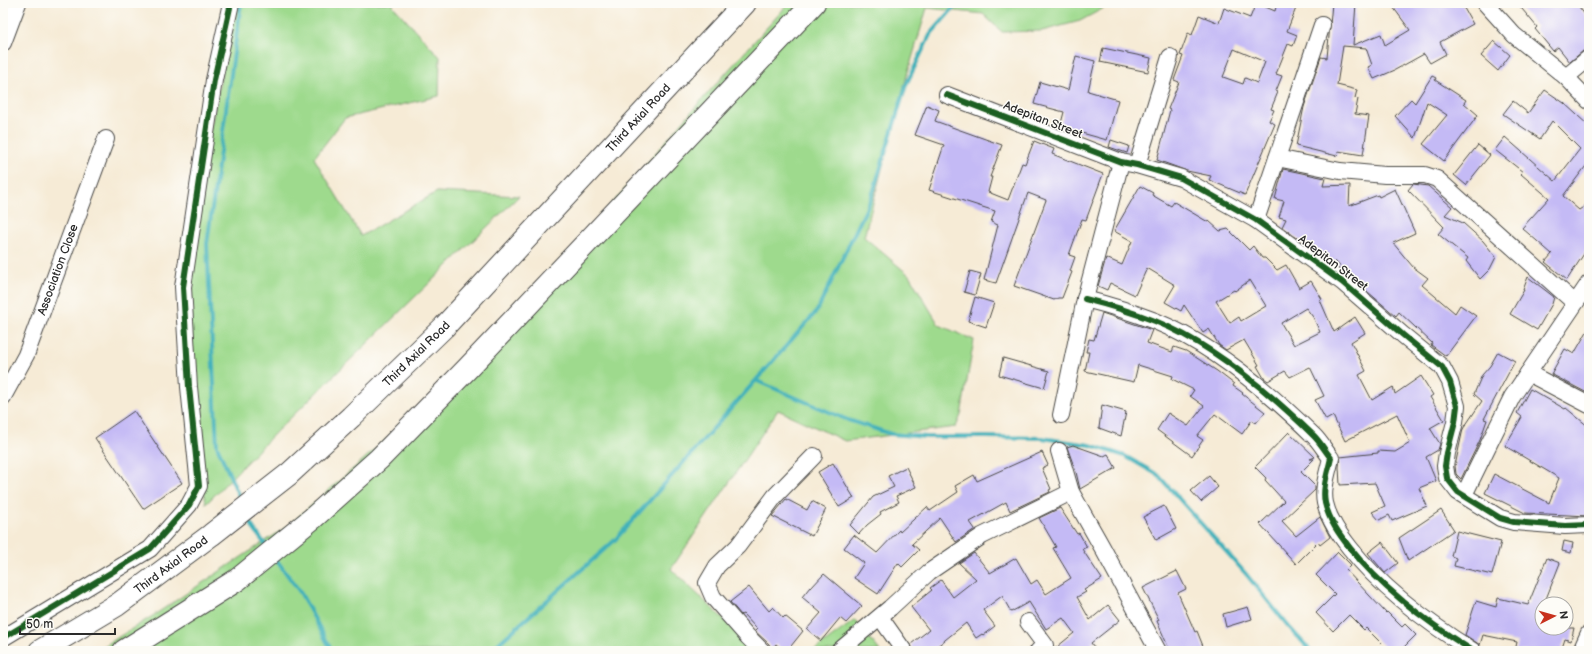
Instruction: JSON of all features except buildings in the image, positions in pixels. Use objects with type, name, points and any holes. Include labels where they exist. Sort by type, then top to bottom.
[{"type":"highway","name":"Third Axial Road","points":[[40,651],[117,605],[212,535],[290,474],[444,327],[745,3]]},
{"type":"highway","points":[[124,651],[237,580],[313,518],[379,459],[472,364],[814,3]]},
{"type":"street","points":[[3,43],[18,3]]},
{"type":"street","points":[[3,638],[150,549],[189,504],[199,486],[183,287],[214,80],[231,3]]},
{"type":"street","points":[[1485,3],[1514,35],[1566,77],[1589,101]]},
{"type":"street","points":[[1256,220],[1322,25]]},
{"type":"street","points":[[1137,165],[1170,57]]},
{"type":"street","points":[[1566,77],[1589,58]]},
{"type":"street","name":"Adepitan Street","points":[[947,95],[1121,162],[1137,165],[1181,178],[1256,220],[1342,282],[1403,335],[1442,366],[1450,382],[1457,406],[1445,466],[1447,478],[1458,492],[1500,518],[1514,522],[1565,526],[1589,525]]},
{"type":"street","name":"Association Close","points":[[3,397],[26,355],[106,139]]},
{"type":"street","points":[[1277,158],[1340,171],[1385,175],[1425,175],[1437,179],[1575,303]]},
{"type":"street","points":[[1061,415],[1085,299],[1121,162]]},
{"type":"street","points":[[1464,495],[1512,398],[1589,283]]},
{"type":"street","points":[[1085,299],[1116,307],[1156,321],[1195,340],[1258,386],[1315,437],[1331,458],[1324,489],[1325,502],[1330,517],[1341,536],[1372,574],[1386,588],[1446,633],[1474,651]]},
{"type":"street","points":[[1528,374],[1589,405]]},
{"type":"street","points":[[1059,451],[1071,492],[1158,651]]},
{"type":"street","points":[[762,651],[713,597],[707,583],[717,566],[738,546],[775,496],[814,456]]},
{"type":"street","points":[[839,651],[880,617],[928,572],[982,536],[1071,492]]},
{"type":"street","points":[[880,617],[904,651]]},
{"type":"street","points":[[1028,622],[1045,645],[1038,651]]},
{"type":"street","points":[[1581,651],[1589,633]]},
{"type":"green space","points":[[236,3],[393,3],[393,6],[440,57],[439,96],[345,118],[314,158],[361,236],[437,192],[519,196],[277,431],[206,504],[196,436],[185,292],[210,132]]},
{"type":"green space","points":[[789,3],[1126,3],[1106,7],[1080,21],[1042,31],[1002,32],[983,14],[927,8],[907,75],[864,237],[909,275],[939,325],[974,340],[961,415],[956,427],[845,441],[778,410],[671,569],[757,651],[96,651],[154,615],[288,526],[480,357],[698,104]]},
{"type":"green space","points":[[855,620],[880,651],[813,651]]},
{"type":"waterway","points":[[241,3],[207,244],[217,446],[242,503]]},
{"type":"waterway","points":[[490,651],[615,540],[817,311],[871,199],[906,85],[930,35],[956,5],[962,3]]},
{"type":"waterway","points":[[757,381],[848,420],[891,434],[927,437],[1042,438],[1090,445],[1125,456],[1158,475],[1246,574],[1289,627],[1311,651]]},
{"type":"waterway","points":[[247,515],[253,528],[268,548]]},
{"type":"waterway","points":[[275,558],[300,592],[332,651]]},
{"type":"cycle path","points":[[3,638],[150,549],[189,505],[199,486],[189,387],[183,287],[214,80],[231,3]]},
{"type":"cycle path","points":[[947,95],[1121,162],[1137,165],[1181,178],[1256,220],[1342,282],[1442,367],[1450,382],[1457,406],[1445,466],[1447,478],[1458,492],[1500,518],[1514,522],[1565,526],[1589,525]]},
{"type":"cycle path","points":[[1085,299],[1138,315],[1176,331],[1219,356],[1279,403],[1316,439],[1331,458],[1325,486],[1325,503],[1332,521],[1346,543],[1377,578],[1407,605],[1439,629],[1473,651]]}]
